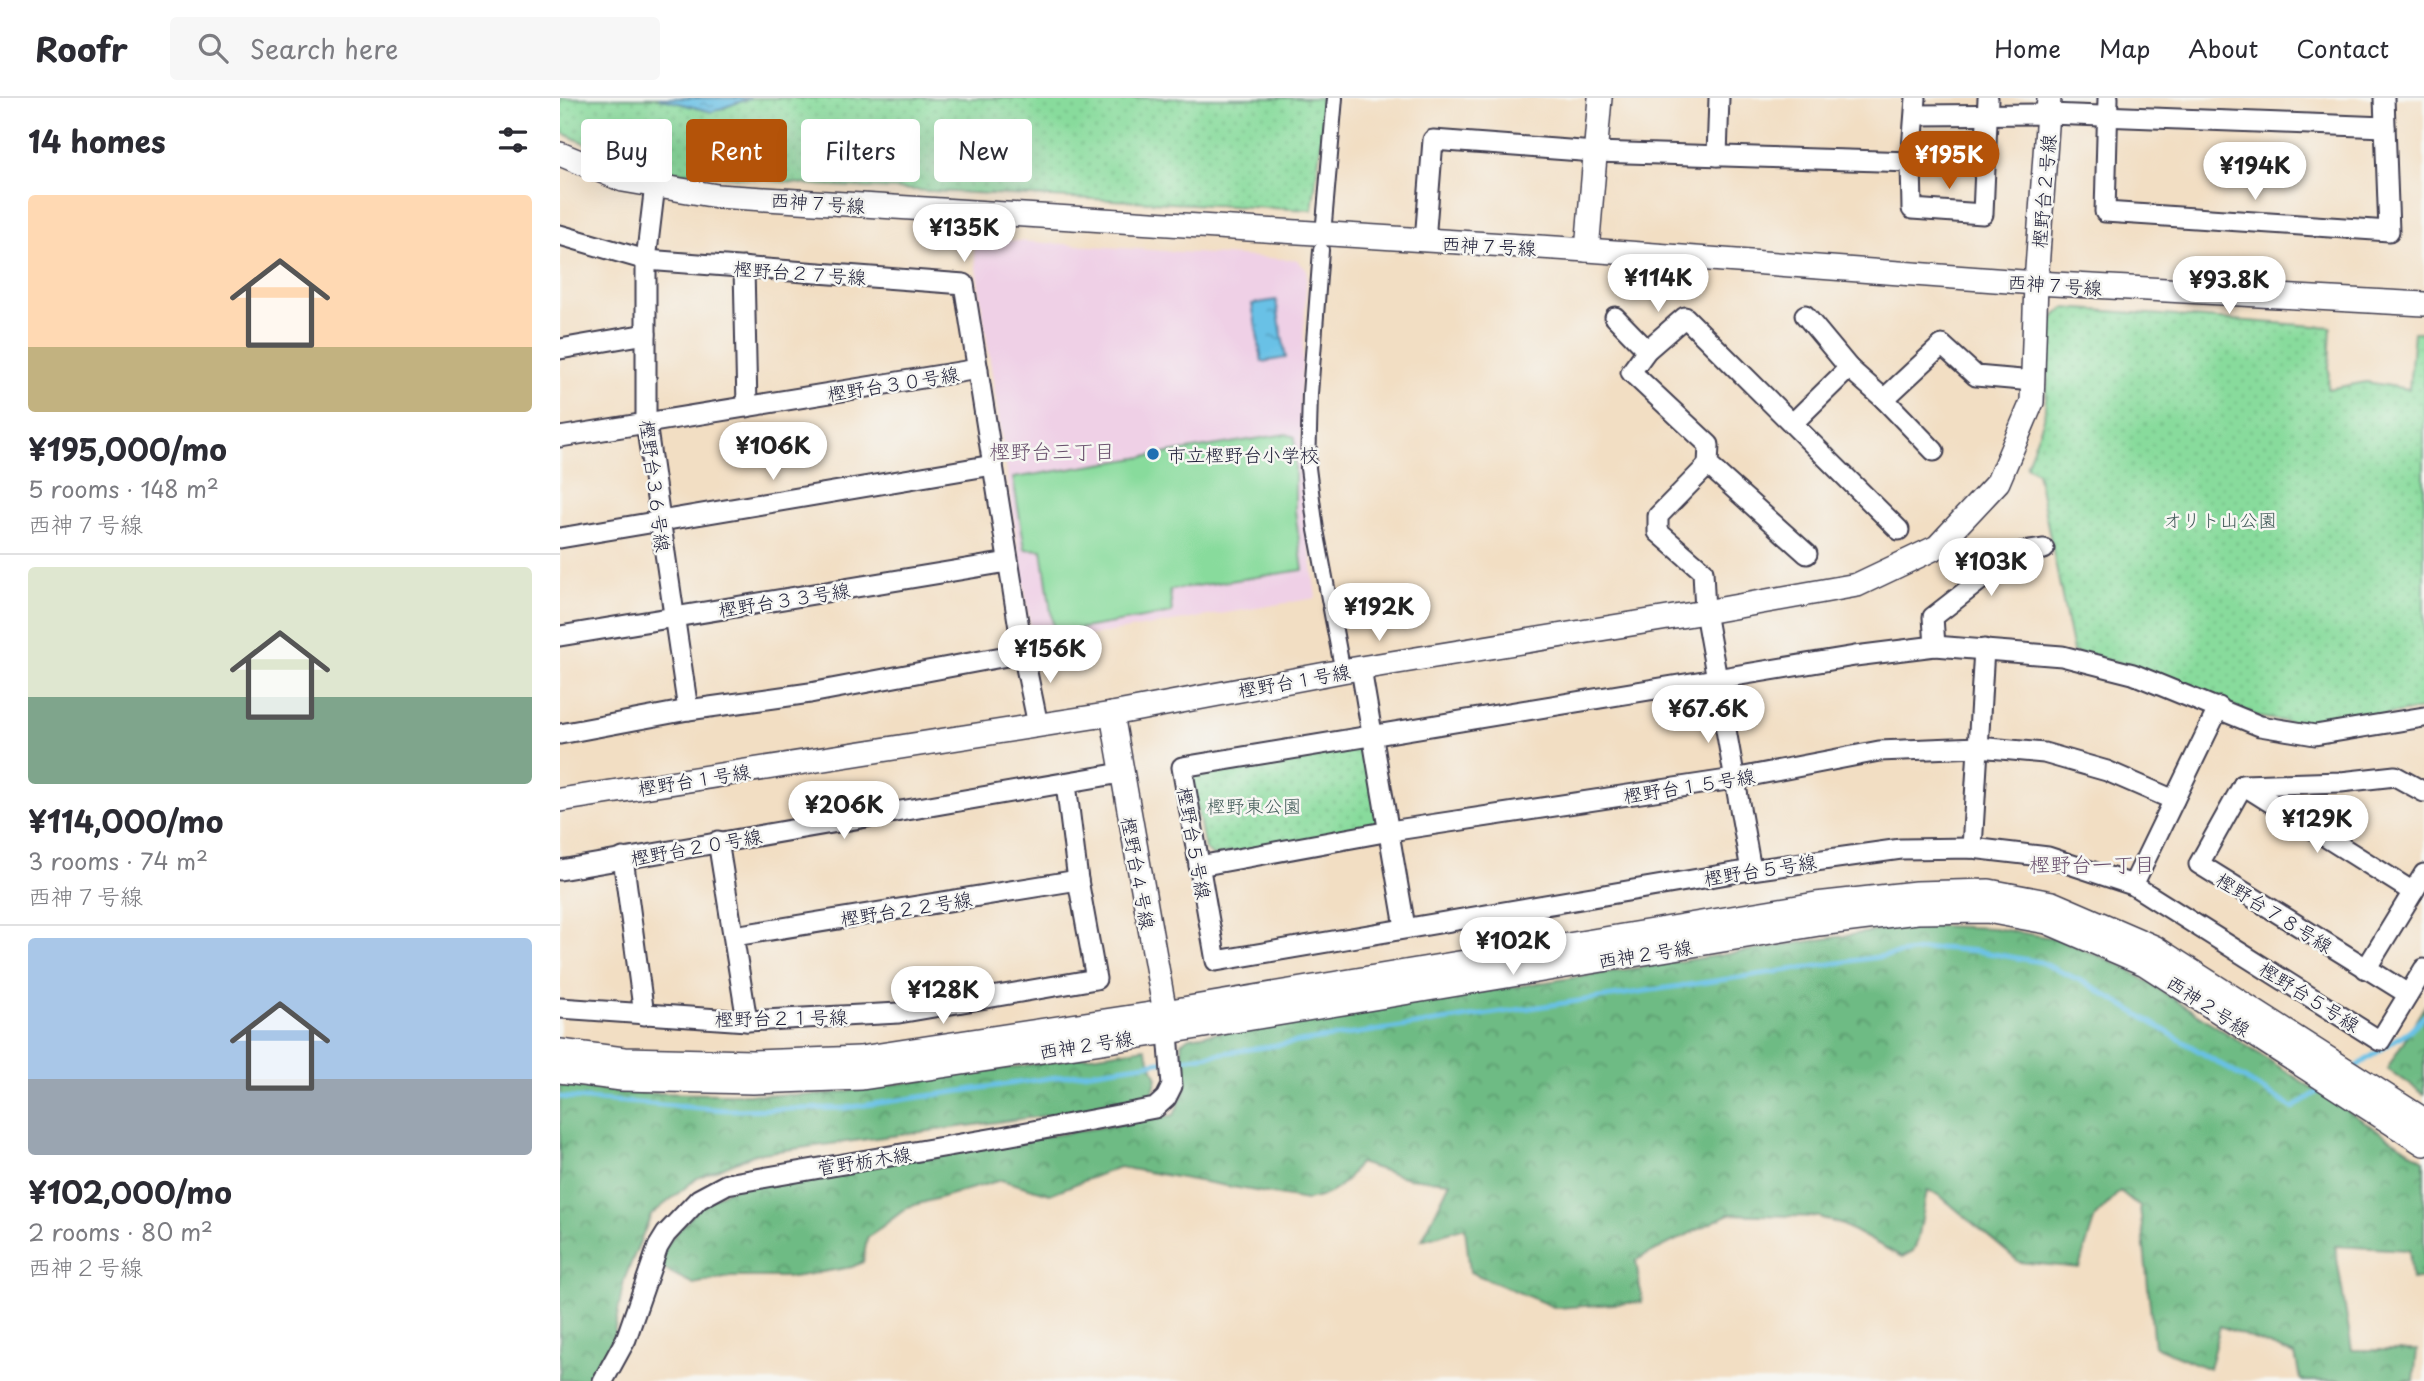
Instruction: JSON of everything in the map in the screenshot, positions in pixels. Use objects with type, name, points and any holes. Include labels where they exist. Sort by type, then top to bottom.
[{"type":"street","points":[[1324,223],[1335,98]]},
{"type":"street","points":[[1587,250],[1600,98]]},
{"type":"street","points":[[1717,156],[1719,98]]},
{"type":"street","points":[[2107,108],[2105,212],[2389,231],[2384,98]]},
{"type":"street","points":[[1989,106],[1983,214],[1912,209],[1911,162],[1916,106],[1989,106],[2049,106],[2107,108],[2385,127]]},
{"type":"street","name":"樫野台２号線","points":[[2036,283],[2049,106]]},
{"type":"street","points":[[1425,241],[1433,140],[1595,152],[1911,162]]},
{"type":"street","name":"西神７号線","points":[[560,154],[623,180],[717,195],[1587,250],[2036,283],[2424,304]]},
{"type":"street","name":"樫野台３６号線","points":[[655,185],[646,260],[646,423],[688,710]]},
{"type":"street","name":"樫野台２７号線","points":[[560,234],[646,260],[964,284],[1023,653],[1038,725]]},
{"type":"street","points":[[1321,250],[1310,394],[1308,468],[1316,530],[1351,665],[1373,736],[1405,928]]},
{"type":"street","points":[[744,267],[747,407]]},
{"type":"street","name":"樫野台１号線","points":[[560,800],[1112,714],[1351,665],[1705,612],[1857,585],[1937,547],[1998,482],[2032,402],[2036,283]]},
{"type":"street","points":[[1805,315],[1849,368],[1884,399],[1934,451]]},
{"type":"street","points":[[1615,317],[1647,350]]},
{"type":"street","points":[[1751,870],[1705,612],[1703,571],[1658,532],[1658,516],[1709,464],[1710,445],[1631,372],[1647,350],[1685,317],[1899,530]]},
{"type":"street","points":[[560,349],[646,334]]},
{"type":"street","points":[[1884,399],[1941,345],[1976,376],[2033,381]]},
{"type":"street","points":[[1793,423],[1849,368]]},
{"type":"street","name":"樫野台３０号線","points":[[560,437],[978,369]]},
{"type":"street","points":[[1709,464],[1807,554]]},
{"type":"street","points":[[560,538],[993,465]]},
{"type":"street","points":[[1935,646],[1933,617],[2015,553],[2044,549]]},
{"type":"street","name":"樫野台３３号線","points":[[560,636],[1008,562]]},
{"type":"street","name":"樫野台５号線","points":[[2408,994],[2380,1041],[2133,885],[2048,857],[1972,848],[1901,849],[1751,870],[1216,961],[1182,767],[1855,656],[1935,646],[2062,656],[2121,671],[2219,707],[2260,726],[2315,735],[2424,717]]},
{"type":"street","points":[[1972,848],[1984,649]]},
{"type":"street","points":[[560,734],[688,710],[810,693],[1023,653]]},
{"type":"street","points":[[2133,885],[2219,707]]},
{"type":"street","name":"樫野台４号線","points":[[1112,714],[1168,1040]]},
{"type":"street","name":"樫野台１５号線","points":[[1199,866],[1390,831],[1734,779],[1880,751],[1978,747],[2044,753],[2106,771],[2174,800]]},
{"type":"street","name":"樫野台２０号線","points":[[560,870],[1121,773]]},
{"type":"street","points":[[2243,785],[2341,782],[2395,776],[2424,793]]},
{"type":"street","name":"樫野台２１号線","points":[[560,1008],[747,1021],[898,1013],[1096,979],[1078,880],[1066,784]]},
{"type":"street","points":[[2243,785],[2413,892]]},
{"type":"street","name":"樫野台７８号線","points":[[2243,785],[2199,864],[2408,994]]},
{"type":"street","points":[[718,841],[747,1021]]},
{"type":"street","points":[[623,859],[644,1015]]},
{"type":"street","points":[[2366,969],[2424,874]]},
{"type":"street","name":"樫野台２２号線","points":[[734,936],[1078,880]]},
{"type":"street","name":"西神２号線","points":[[560,1051],[624,1059],[753,1062],[1168,1040],[1816,904],[1916,892],[1989,891],[2052,902],[2154,947],[2424,1120]]},
{"type":"street","name":"西神２号線","points":[[560,1071],[622,1079],[753,1082],[862,1078],[1168,1040],[1819,924],[1917,912],[1987,911],[2047,922],[2145,964],[2424,1144]]},
{"type":"street","points":[[2408,994],[2424,969]]},
{"type":"street","name":"菅野栃木線","points":[[603,1381],[626,1339],[658,1247],[666,1234],[699,1199],[727,1184],[760,1177],[1001,1138],[1155,1108],[1166,1098],[1172,1086],[1168,1040]]},
{"type":"shaded area","name":"市立樫野台小学校","points":[[977,238],[1297,260],[1307,270],[1300,403],[1304,505],[1316,598],[1033,645],[974,253]]},
{"type":"green space","points":[[560,98],[1327,98],[1312,210],[783,182],[787,182],[787,119],[686,119],[686,172],[672,171],[672,119],[581,119],[581,141],[560,132]]},
{"type":"green space","name":"オリト山公園","points":[[2064,308],[2331,327],[2328,389],[2366,382],[2409,389],[2414,332],[2424,332],[2424,709],[2314,726],[2258,717],[2199,690],[2139,668],[2073,652],[2037,472],[2026,466],[2044,419],[2053,318]]},
{"type":"green space","points":[[1286,434],[1295,437],[1295,510],[1303,570],[1170,590],[1172,613],[1054,633],[1042,550],[1025,549],[1013,478]]},
{"type":"green space","name":"樫野東公園","points":[[1362,745],[1366,749],[1378,818],[1372,828],[1213,856],[1205,849],[1192,781],[1200,770]]},
{"type":"green space","points":[[1915,925],[1994,928],[2058,939],[2121,965],[2424,1160],[2424,1278],[2412,1280],[2409,1250],[2335,1246],[2352,1350],[2417,1350],[2414,1381],[2303,1381],[2300,1379],[2295,1355],[2220,1326],[2209,1369],[2154,1346],[2140,1207],[2120,1191],[2095,1217],[2079,1268],[2019,1262],[1939,1195],[1927,1191],[1918,1240],[1913,1251],[1902,1257],[1843,1225],[1819,1217],[1729,1214],[1636,1260],[1642,1302],[1556,1308],[1470,1272],[1465,1227],[1422,1240],[1450,1182],[1408,1178],[1359,1163],[1331,1193],[1306,1200],[1119,1167],[1050,1194],[1001,1180],[908,1207],[867,1238],[863,1262],[852,1267],[793,1277],[730,1277],[693,1284],[656,1265],[671,1239],[702,1204],[730,1189],[1174,1115],[1186,1087],[1181,1043],[1189,1037]]},
{"type":"green space","points":[[2424,1007],[2424,1094],[2387,1069]]},
{"type":"green space","points":[[1145,1048],[1157,1078],[1151,1098],[1134,1104],[755,1154],[697,1178],[651,1215],[624,1280],[613,1339],[591,1381],[560,1380],[560,1085],[629,1093],[820,1095]]},
{"type":"water","points":[[659,98],[750,98],[712,112]]},
{"type":"water","points":[[1276,300],[1286,358],[1262,362],[1252,304]]},
{"type":"waterway","points":[[1176,1060],[1939,948],[1977,951],[2040,962],[2088,984],[2293,1108],[2325,1087]]},
{"type":"waterway","points":[[2354,1068],[2410,1030],[2424,1016]]},
{"type":"waterway","points":[[560,1097],[727,1110],[845,1108],[1166,1061]]},
{"type":"place","name":"市立樫野台小学校","points":[[1153,454]]},
{"type":"district","name":"樫野台三丁目","points":[[1052,450]]},
{"type":"district","name":"樫野台一丁目","points":[[2092,863]]}]
